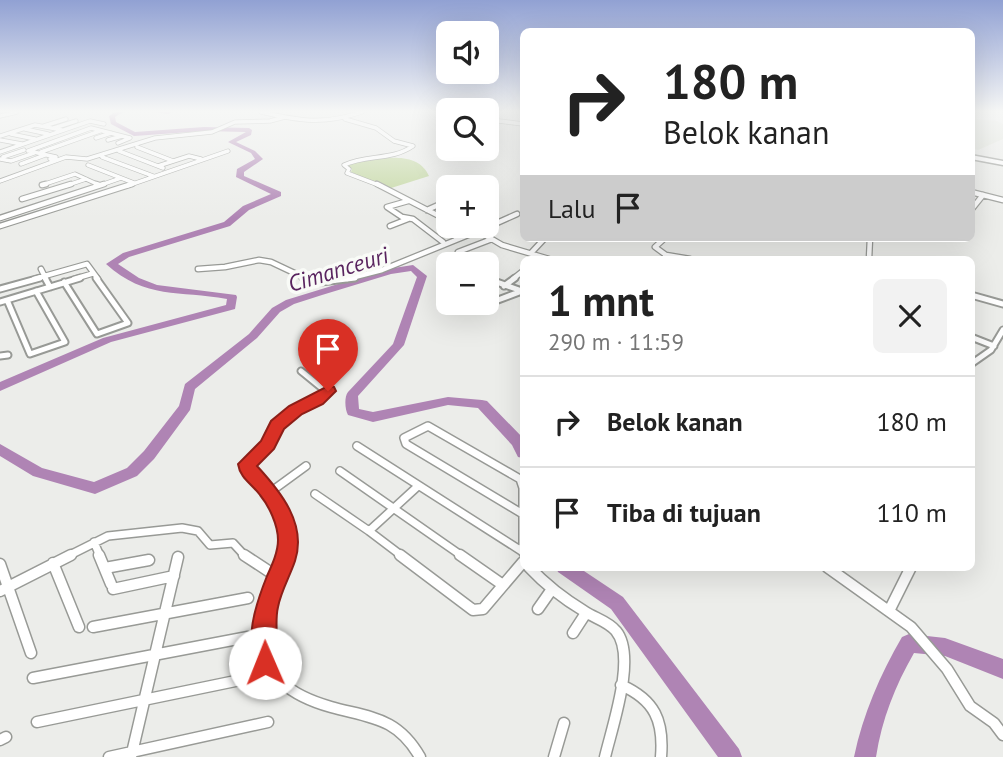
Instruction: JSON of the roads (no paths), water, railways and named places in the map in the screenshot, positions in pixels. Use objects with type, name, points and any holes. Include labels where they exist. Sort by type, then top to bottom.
[{"type":"main road","points":[[975,157],[1003,163]]},
{"type":"street","points":[[34,147],[0,159],[11,161],[51,147]]},
{"type":"street","points":[[0,180],[66,157],[87,159],[124,147]]},
{"type":"street","points":[[138,147],[173,161]]},
{"type":"street","points":[[411,147],[396,158],[352,161],[344,166],[349,169],[347,173],[391,189],[436,215]]},
{"type":"street","points":[[0,150],[11,148],[56,157],[33,166]]},
{"type":"street","points":[[119,150],[163,168]]},
{"type":"street","points":[[0,226],[228,151]]},
{"type":"street","points":[[138,158],[154,153]]},
{"type":"street","points":[[21,164],[47,154]]},
{"type":"street","points":[[158,166],[189,156],[203,159]]},
{"type":"street","points":[[102,157],[153,176]]},
{"type":"street","points":[[88,165],[134,183]]},
{"type":"street","points":[[43,185],[75,174],[99,185]]},
{"type":"street","points":[[0,219],[121,178]]},
{"type":"street","points":[[34,207],[22,199],[86,179]]},
{"type":"street","points":[[975,193],[1003,200]]},
{"type":"street","points":[[975,204],[983,195]]},
{"type":"street","points":[[408,201],[387,207],[402,217],[410,218],[443,242]]},
{"type":"street","points":[[427,210],[436,206]]},
{"type":"street","points":[[499,221],[517,214]]},
{"type":"street","points":[[390,226],[410,218]]},
{"type":"street","points":[[198,269],[224,267],[258,259],[321,282],[365,274],[423,255],[453,238]]},
{"type":"street","points":[[458,252],[492,239],[535,256]]},
{"type":"street","points":[[530,253],[541,242]]},
{"type":"street","points":[[660,242],[655,247],[664,256]]},
{"type":"street","points":[[0,289],[87,264],[128,323],[97,334],[64,282]]},
{"type":"street","points":[[41,269],[50,287]]},
{"type":"street","points":[[504,286],[520,273]]},
{"type":"street","points":[[0,302],[92,274]]},
{"type":"street","points":[[499,284],[520,290]]},
{"type":"street","points":[[7,300],[30,354],[65,342],[36,291]]},
{"type":"street","points":[[499,300],[520,291]]},
{"type":"street","points":[[975,296],[1003,303]]},
{"type":"street","points":[[975,361],[1001,338],[1003,330]]},
{"type":"street","points":[[975,338],[994,345]]},
{"type":"street","points":[[0,356],[8,355]]},
{"type":"street","points":[[302,371],[328,392],[295,410],[293,415],[277,426],[268,445],[247,464],[284,519],[289,540],[285,559],[276,576],[266,607],[263,644],[265,663],[284,687],[306,700],[393,724],[410,738],[420,757]]},
{"type":"street","points":[[520,482],[518,478],[428,426],[422,426],[404,438],[406,443],[520,512]]},
{"type":"street","points":[[357,446],[520,550]]},
{"type":"street","points":[[269,493],[306,466]]},
{"type":"street","points":[[340,471],[503,585]]},
{"type":"street","points":[[369,531],[418,486]]},
{"type":"street","points":[[315,494],[369,531],[473,610],[484,609],[520,565]]},
{"type":"street","points":[[4,589],[94,542],[118,534],[191,529],[202,534],[210,545],[233,543],[246,557],[276,576]]},
{"type":"street","points":[[94,542],[112,586],[174,576]]},
{"type":"street","points":[[132,754],[178,557]]},
{"type":"street","points":[[105,568],[149,560]]},
{"type":"street","points":[[54,563],[79,627]]},
{"type":"street","points":[[0,564],[4,589],[32,653]]},
{"type":"street","points":[[533,571],[552,589],[608,625],[620,636],[624,654],[621,685],[605,757]]},
{"type":"street","points":[[833,571],[916,633],[970,706],[994,723],[1003,735]]},
{"type":"street","points":[[889,611],[909,571]]},
{"type":"street","points":[[538,609],[552,589]]},
{"type":"street","points":[[93,627],[248,598]]},
{"type":"street","points":[[573,633],[586,613]]},
{"type":"street","points":[[33,678],[248,637]]},
{"type":"street","points":[[37,722],[250,678]]},
{"type":"street","points":[[621,685],[640,692],[653,705],[664,739],[661,757]]},
{"type":"street","points":[[109,757],[268,722]]},
{"type":"street","points":[[554,757],[564,723]]},
{"type":"waterway","name":"Cimanceuri","points":[[0,387],[107,340],[231,307],[232,297],[154,287],[136,280],[111,264],[126,255],[227,224],[246,208],[278,194],[240,177],[240,171],[259,159],[253,152],[243,147]]},
{"type":"waterway","name":"Cimanceuri","points":[[0,449],[38,472],[95,488],[132,472],[149,455],[185,407],[189,387],[253,336],[276,310],[290,302],[318,293],[390,271],[413,268],[422,276],[398,345],[352,395],[353,412],[373,417],[448,401],[482,404],[520,446]]},
{"type":"waterway","name":"Cimanceuri","points":[[570,571],[617,603],[731,757]]},
{"type":"waterway","name":"Cimanceuri","points":[[865,757],[881,698],[909,643],[945,647],[1003,669]]}]
